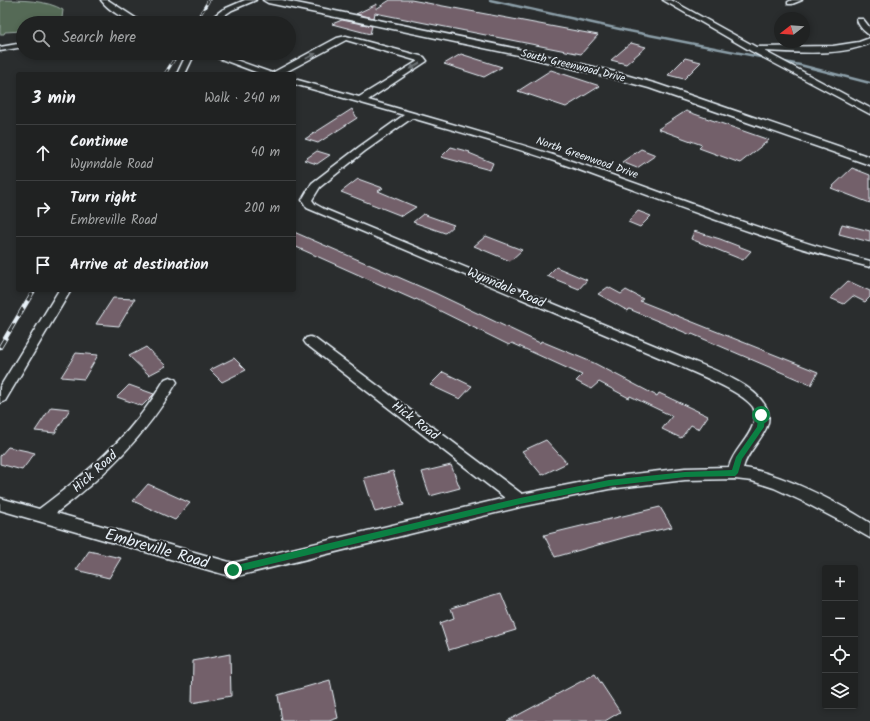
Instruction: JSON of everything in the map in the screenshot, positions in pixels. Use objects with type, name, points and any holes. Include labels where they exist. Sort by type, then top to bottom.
[{"type":"street","points":[[104,0],[128,16]]},
{"type":"street","points":[[217,16],[231,7],[253,0]]},
{"type":"street","name":"South Greenwood Drive","points":[[268,0],[510,50],[610,74],[653,86],[870,161]]},
{"type":"street","points":[[666,0],[870,111]]},
{"type":"street","points":[[790,3],[799,0]]},
{"type":"street","points":[[860,21],[870,33]]},
{"type":"street","points":[[280,72],[346,38],[421,58],[423,61],[361,100]]},
{"type":"street","points":[[754,49],[842,48],[866,43],[870,40]]},
{"type":"street","points":[[0,49],[16,46]]},
{"type":"street","points":[[182,72],[188,60]]},
{"type":"street","points":[[229,60],[263,72]]},
{"type":"street","name":"North Greenwood Drive","points":[[296,82],[474,133],[556,159],[745,226],[834,255],[870,264]]},
{"type":"street","name":"Wynndale Road","points":[[410,115],[362,149],[316,185],[307,200],[311,206],[704,372],[746,393],[759,405],[761,415],[760,427],[739,458],[735,473]]},
{"type":"street","points":[[0,398],[65,292]]},
{"type":"street","name":"Hick Road","points":[[310,341],[520,501]]},
{"type":"street","name":"Hick Road","points":[[41,516],[75,491],[122,447],[141,425],[170,382]]},
{"type":"street","name":"Embreville Road","points":[[0,504],[233,570],[520,501],[609,483],[685,474],[735,473],[753,475],[779,484],[848,517],[870,531]]},
{"type":"green space","points":[[0,0],[42,2],[63,10],[62,16],[16,16],[16,31],[0,34]]},
{"type":"building","points":[[390,0],[411,0],[598,35],[581,54],[375,13],[374,18],[356,14],[377,4],[376,9]]},
{"type":"building","points":[[342,20],[372,26],[370,34],[332,24]]},
{"type":"building","points":[[631,43],[646,47],[626,64],[611,60]]},
{"type":"building","points":[[461,54],[502,67],[484,77],[444,64]]},
{"type":"building","points":[[685,58],[701,62],[684,79],[668,75]]},
{"type":"building","points":[[551,70],[600,86],[566,107],[518,91]]},
{"type":"building","points":[[352,109],[357,118],[318,143],[305,139]]},
{"type":"building","points":[[686,111],[769,140],[740,163],[699,148],[702,145],[658,129]]},
{"type":"building","points":[[451,147],[470,152],[469,153],[493,163],[490,170],[441,157]]},
{"type":"building","points":[[641,149],[656,155],[637,168],[622,162]]},
{"type":"building","points":[[317,151],[330,155],[317,164],[304,160]]},
{"type":"building","points":[[852,168],[870,175],[870,203],[831,188]]},
{"type":"building","points":[[358,179],[383,188],[378,191],[416,207],[402,216],[341,192]]},
{"type":"building","points":[[638,211],[651,216],[640,227],[628,222]]},
{"type":"building","points":[[423,214],[454,225],[445,233],[413,222]]},
{"type":"building","points":[[842,224],[870,231],[870,242],[839,234]]},
{"type":"building","points":[[694,231],[751,251],[743,260],[691,239]]},
{"type":"building","points":[[296,233],[435,293],[540,343],[541,341],[594,363],[657,396],[659,393],[708,416],[699,429],[691,425],[681,438],[662,429],[672,416],[630,396],[629,398],[599,382],[591,389],[576,381],[582,375],[512,343],[509,345],[416,299],[415,300],[296,247]]},
{"type":"building","points":[[486,236],[522,250],[510,261],[474,246]]},
{"type":"building","points":[[556,267],[587,280],[579,289],[547,276]]},
{"type":"building","points":[[848,281],[870,291],[870,297],[865,302],[853,296],[844,304],[830,298]]},
{"type":"building","points":[[608,287],[621,294],[626,290],[643,299],[640,301],[818,372],[811,385],[692,334],[691,335],[629,309],[628,311],[598,294]]},
{"type":"building","points":[[113,298],[135,299],[119,326],[96,324]]},
{"type":"building","points":[[146,347],[166,366],[149,375],[129,356]]},
{"type":"building","points":[[76,353],[98,355],[84,379],[61,377]]},
{"type":"building","points":[[234,358],[246,370],[222,382],[210,370]]},
{"type":"building","points":[[443,372],[472,386],[460,399],[430,385]]},
{"type":"building","points":[[129,385],[154,394],[142,406],[117,397]]},
{"type":"building","points":[[51,407],[70,409],[55,433],[35,431]]},
{"type":"building","points":[[546,440],[567,463],[542,475],[522,451]]},
{"type":"building","points":[[8,447],[35,453],[22,470],[0,464],[0,456]]},
{"type":"building","points":[[451,465],[460,488],[430,496],[422,472]]},
{"type":"building","points":[[393,471],[404,505],[375,512],[364,478]]},
{"type":"building","points":[[148,484],[190,503],[175,520],[133,501]]},
{"type":"building","points":[[660,507],[672,527],[630,536],[555,557],[544,535]]},
{"type":"building","points":[[89,551],[121,558],[109,578],[76,570]]},
{"type":"building","points":[[501,593],[516,630],[449,650],[440,623],[454,618],[451,608]]},
{"type":"building","points":[[230,654],[231,696],[192,703],[193,661]]},
{"type":"building","points":[[595,674],[620,712],[605,721],[507,721]]},
{"type":"building","points":[[330,680],[338,718],[329,721],[282,721],[278,695]]},
{"type":"waterway","points":[[490,0],[624,30],[800,65],[870,83]]},
{"type":"railway","points":[[199,16],[209,0]]},
{"type":"railway","points":[[166,72],[174,60]]},
{"type":"railway","points":[[0,347],[33,292]]},
{"type":"route","points":[[233,570],[520,501],[609,483],[685,474],[735,473],[739,458],[760,427],[761,415]]}]
